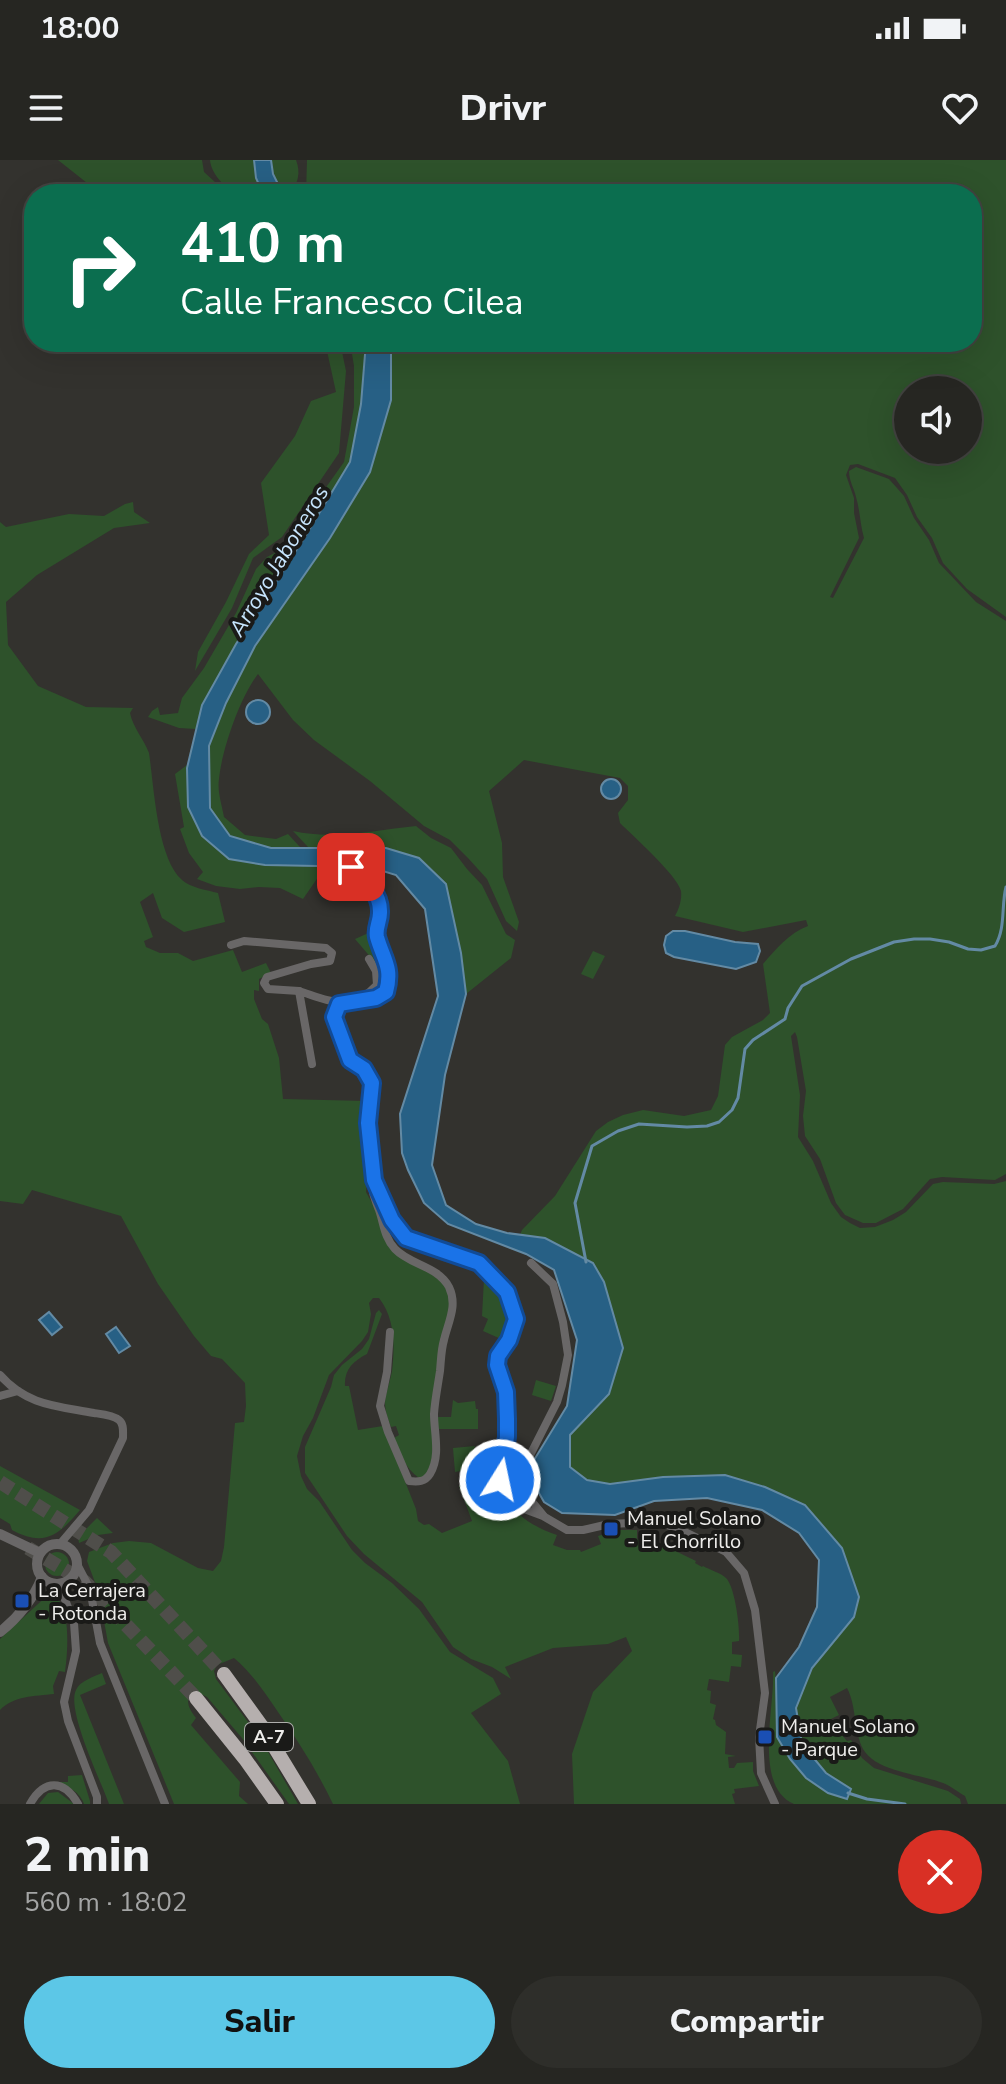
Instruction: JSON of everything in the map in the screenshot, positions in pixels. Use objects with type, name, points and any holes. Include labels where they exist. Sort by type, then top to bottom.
[{"type":"highway","name":"A-7","points":[[224,1674],[261,1725],[309,1804]]},
{"type":"highway","name":"A-7","points":[[196,1698],[277,1804]]},
{"type":"street","points":[[231,945],[244,941],[326,948],[332,953],[330,961],[267,977],[264,983],[268,989],[299,991],[339,1004],[376,998],[386,992],[388,965],[377,936],[380,903],[370,884],[351,867]]},
{"type":"street","points":[[360,1000],[377,985],[376,971],[369,959]]},
{"type":"street","points":[[299,991],[312,1064]]},
{"type":"street","points":[[339,1004],[334,1017],[350,1060],[364,1069],[372,1083],[368,1123],[374,1180],[392,1220],[406,1238],[479,1263],[507,1292],[516,1319],[509,1340],[498,1356],[497,1365],[506,1392],[507,1437],[500,1480],[506,1495],[516,1506],[543,1516],[567,1530],[655,1522],[673,1527],[726,1552],[744,1573],[755,1610],[765,1693],[759,1735],[761,1773],[775,1804]]},
{"type":"street","points":[[374,1180],[371,1190],[385,1234],[395,1249],[429,1268],[446,1282],[454,1303],[444,1341],[435,1403],[437,1445],[434,1464],[429,1477],[420,1482],[409,1481],[380,1406],[390,1332]]},
{"type":"street","points":[[531,1263],[553,1284],[568,1355],[557,1402],[523,1469],[523,1485],[543,1516]]},
{"type":"street","points":[[0,1375],[18,1391],[43,1404],[106,1415],[119,1420],[123,1427],[123,1438],[89,1510],[60,1544]]},
{"type":"street","points":[[0,1396],[18,1391]]},
{"type":"street","points":[[0,1534],[40,1553]]},
{"type":"street","points":[[77,1564],[75,1573],[59,1584],[42,1577],[37,1565],[40,1553],[49,1545],[67,1546],[73,1552],[90,1589],[100,1643],[165,1804]]},
{"type":"street","points":[[0,1632],[36,1592],[42,1577]]},
{"type":"street","points":[[59,1584],[74,1623],[76,1651],[64,1702],[97,1804]]},
{"type":"street","points":[[30,1804],[39,1790],[46,1786],[63,1787],[78,1804]]},
{"type":"green space","points":[[58,160],[202,160],[204,172],[217,184],[88,184]]},
{"type":"green space","points":[[210,160],[254,160],[259,184],[224,184]]},
{"type":"green space","points":[[271,160],[296,160],[296,184],[278,184]]},
{"type":"green space","points":[[307,160],[1006,160],[1006,617],[967,589],[943,563],[932,538],[895,478],[858,464],[850,465],[846,475],[854,498],[859,538],[830,597],[833,598],[864,538],[849,475],[849,471],[856,467],[889,479],[904,496],[939,563],[976,602],[1006,621],[1006,1174],[995,1180],[930,1179],[903,1209],[876,1223],[863,1223],[845,1215],[836,1203],[820,1159],[805,1136],[803,1116],[806,1091],[795,1032],[791,1036],[800,1095],[798,1137],[841,1217],[860,1228],[875,1227],[906,1212],[933,1184],[994,1184],[1006,1181],[1006,1804],[968,1804],[965,1796],[946,1784],[899,1771],[869,1757],[860,1741],[847,1688],[830,1697],[839,1715],[829,1720],[847,1741],[851,1740],[862,1758],[874,1768],[948,1791],[960,1799],[961,1804],[794,1804],[781,1795],[770,1764],[773,1672],[778,1699],[777,1737],[806,1778],[826,1773],[802,1744],[796,1708],[812,1668],[854,1617],[859,1597],[765,1487],[725,1475],[663,1477],[610,1484],[587,1480],[570,1467],[570,1435],[609,1394],[545,1238],[520,1235],[522,1230],[555,1196],[596,1131],[608,1122],[643,1110],[684,1116],[711,1110],[718,1096],[725,1045],[732,1037],[770,1013],[763,964],[789,937],[808,926],[806,920],[743,932],[675,916],[681,898],[678,884],[620,823],[618,813],[628,800],[628,786],[620,778],[524,760],[489,791],[502,843],[503,877],[519,922],[517,931],[506,921],[487,879],[450,840],[424,826],[314,740],[293,720],[258,674],[239,709],[224,753],[219,793],[224,817],[245,835],[276,839],[288,834],[300,847],[271,848],[229,836],[209,808],[209,747],[226,703],[255,646],[330,538],[370,472],[391,400],[391,352],[982,352],[982,184],[306,184]]},
{"type":"green space","points":[[327,352],[342,352],[346,371],[339,453],[282,537],[253,558],[232,608],[195,671],[198,652],[249,554],[269,535],[261,483],[295,436],[311,401],[336,392]]},
{"type":"green space","points":[[352,352],[365,352],[361,404],[350,462],[202,705],[196,729],[179,728],[148,717],[158,707],[160,715],[178,713],[182,698],[204,668],[236,613],[256,569],[267,557],[282,549],[344,462],[354,407]]},
{"type":"green space","points":[[133,502],[134,512],[150,523],[114,528],[37,575],[6,602],[8,645],[38,686],[86,707],[133,708],[131,718],[149,753],[158,821],[167,856],[186,883],[218,893],[225,922],[184,932],[162,918],[153,893],[140,902],[153,937],[144,941],[146,947],[160,953],[178,953],[193,961],[233,950],[242,972],[266,963],[271,973],[259,979],[259,991],[254,990],[254,999],[262,1019],[268,1024],[279,1058],[283,1099],[366,1101],[363,1130],[370,1177],[367,1178],[366,1192],[377,1212],[386,1241],[446,1285],[450,1298],[450,1315],[441,1341],[435,1444],[430,1470],[419,1478],[404,1460],[394,1438],[399,1435],[396,1426],[391,1427],[387,1415],[385,1402],[392,1371],[393,1333],[384,1306],[379,1298],[373,1298],[369,1303],[368,1332],[329,1375],[303,1436],[297,1456],[301,1476],[307,1489],[319,1501],[352,1550],[419,1609],[450,1652],[493,1678],[501,1694],[471,1713],[508,1761],[520,1804],[333,1804],[286,1723],[247,1670],[234,1658],[217,1665],[214,1671],[216,1679],[260,1738],[298,1804],[289,1804],[242,1738],[207,1697],[199,1693],[188,1699],[196,1718],[191,1725],[240,1782],[239,1796],[248,1804],[174,1804],[108,1643],[99,1593],[87,1561],[89,1552],[113,1543],[151,1543],[198,1568],[213,1571],[221,1561],[224,1547],[235,1423],[244,1422],[246,1406],[245,1383],[222,1359],[211,1356],[194,1336],[158,1284],[121,1216],[32,1190],[23,1204],[0,1201],[0,522],[6,527],[69,514],[104,516]]},
{"type":"green space","points":[[187,765],[188,808],[202,836],[328,866],[348,867],[365,885],[350,883],[353,875],[336,871],[321,873],[303,899],[280,888],[240,889],[216,886],[197,879],[203,872],[189,853],[180,829],[184,827],[175,774]]},
{"type":"green space","points":[[416,826],[451,848],[482,885],[506,934],[515,940],[511,958],[466,994],[461,953],[446,884],[386,848],[308,847],[293,831],[339,834]]},
{"type":"green space","points":[[373,931],[386,966],[384,989],[369,997],[380,985],[373,960],[355,939]]},
{"type":"green space","points":[[593,951],[605,956],[593,979],[581,974]]},
{"type":"green space","points":[[490,1278],[509,1315],[508,1328],[501,1339],[483,1331],[488,1319],[482,1316],[484,1279]]},
{"type":"green space","points":[[379,1310],[382,1314],[367,1354],[350,1367],[345,1386],[349,1386],[358,1430],[383,1426],[418,1521],[442,1533],[472,1521],[459,1486],[469,1482],[466,1470],[455,1472],[453,1448],[475,1446],[473,1456],[488,1459],[486,1472],[489,1476],[496,1476],[510,1505],[536,1526],[557,1535],[553,1545],[581,1552],[601,1544],[598,1536],[618,1530],[637,1530],[637,1539],[663,1545],[726,1578],[734,1598],[739,1627],[739,1641],[732,1642],[732,1654],[742,1655],[741,1667],[731,1666],[729,1682],[709,1679],[707,1690],[711,1691],[710,1703],[716,1705],[713,1719],[726,1732],[725,1754],[736,1756],[728,1757],[729,1768],[734,1768],[737,1763],[753,1762],[759,1786],[734,1789],[735,1804],[574,1804],[572,1754],[593,1692],[632,1651],[626,1637],[608,1644],[553,1648],[505,1667],[511,1679],[453,1647],[422,1602],[347,1536],[305,1473],[305,1447],[334,1375],[369,1339]]},
{"type":"green space","points":[[536,1380],[556,1386],[551,1401],[532,1395]]},
{"type":"green space","points":[[453,1400],[458,1403],[475,1401],[478,1429],[439,1429],[436,1417],[451,1417]]},
{"type":"green space","points":[[0,1466],[80,1510],[50,1536],[33,1538],[12,1530],[10,1524],[0,1518]]},
{"type":"green space","points":[[97,1518],[113,1533],[79,1543],[78,1537]]},
{"type":"green space","points":[[57,1552],[68,1559],[69,1564],[62,1575],[57,1576],[46,1569],[45,1564],[52,1553]]},
{"type":"green space","points":[[50,1593],[57,1598],[65,1616],[65,1672],[59,1671],[53,1686],[54,1694],[18,1699],[0,1710],[0,1639]]},
{"type":"green space","points":[[102,1673],[106,1684],[80,1695],[124,1804],[109,1804],[76,1713],[76,1690]]},
{"type":"green space","points":[[82,1775],[90,1804],[84,1804],[77,1793],[58,1782],[68,1782],[68,1776]]},
{"type":"green space","points":[[58,1792],[74,1804],[39,1804],[48,1793]]},
{"type":"water","points":[[254,160],[271,160],[278,184],[259,184]]},
{"type":"water","points":[[365,352],[391,352],[391,400],[370,472],[330,538],[255,646],[226,703],[209,746],[210,808],[230,836],[271,848],[386,848],[419,858],[446,884],[461,953],[466,994],[445,1075],[432,1165],[446,1205],[476,1224],[507,1233],[545,1238],[593,1263],[604,1282],[623,1348],[609,1394],[570,1435],[570,1467],[587,1480],[610,1484],[663,1477],[725,1475],[765,1487],[805,1505],[842,1548],[859,1597],[854,1617],[812,1668],[796,1708],[802,1744],[826,1773],[851,1789],[847,1799],[828,1793],[806,1778],[777,1737],[776,1678],[799,1647],[817,1607],[819,1560],[799,1533],[762,1510],[707,1498],[654,1501],[615,1515],[562,1513],[544,1502],[531,1479],[534,1460],[567,1406],[577,1340],[554,1270],[526,1254],[448,1224],[424,1203],[402,1153],[400,1114],[438,996],[425,909],[396,875],[370,867],[265,865],[229,859],[202,836],[188,807],[187,768],[202,705],[236,644],[350,462],[361,404]]},
{"type":"water","points":[[258,700],[267,703],[270,712],[267,721],[258,724],[249,721],[246,712],[249,703]]},
{"type":"water","points":[[611,779],[618,782],[621,789],[618,796],[611,799],[604,796],[601,789],[604,782]]},
{"type":"water","points":[[673,931],[758,944],[760,951],[756,962],[736,969],[674,957],[666,953],[664,945],[666,936]]},
{"type":"water","points":[[49,1312],[62,1327],[52,1335],[39,1320]]},
{"type":"water","points":[[116,1327],[130,1346],[119,1353],[106,1334]]},
{"type":"waterway","points":[[586,1262],[575,1203],[592,1146],[618,1131],[639,1124],[687,1127],[719,1122],[732,1110],[738,1098],[745,1049],[785,1019],[802,986],[851,959],[894,942],[930,939],[981,950],[995,946],[1001,932],[1006,887]]},
{"type":"waterway","name":"Arroyo Jaboneros","points":[[848,1793],[905,1804]]},
{"type":"tunnel","points":[[0,1482],[111,1552],[224,1674]]},
{"type":"tunnel","points":[[28,1548],[85,1582],[196,1698]]},
{"type":"place","name":"Manuel Solano - El Chorrillo","points":[[611,1529]]},
{"type":"place","name":"La Cerrajera - Rotonda","points":[[22,1601]]},
{"type":"place","name":"Manuel Solano - Parque","points":[[765,1737]]},
{"type":"route","points":[[351,867],[370,884],[380,903],[377,936],[388,965],[386,992],[376,998],[339,1004],[334,1017],[350,1060],[364,1069],[372,1083],[368,1123],[374,1180],[392,1220],[406,1238],[479,1263],[507,1292],[516,1319],[509,1340],[498,1356],[497,1365],[506,1392],[507,1419],[500,1480]]}]
